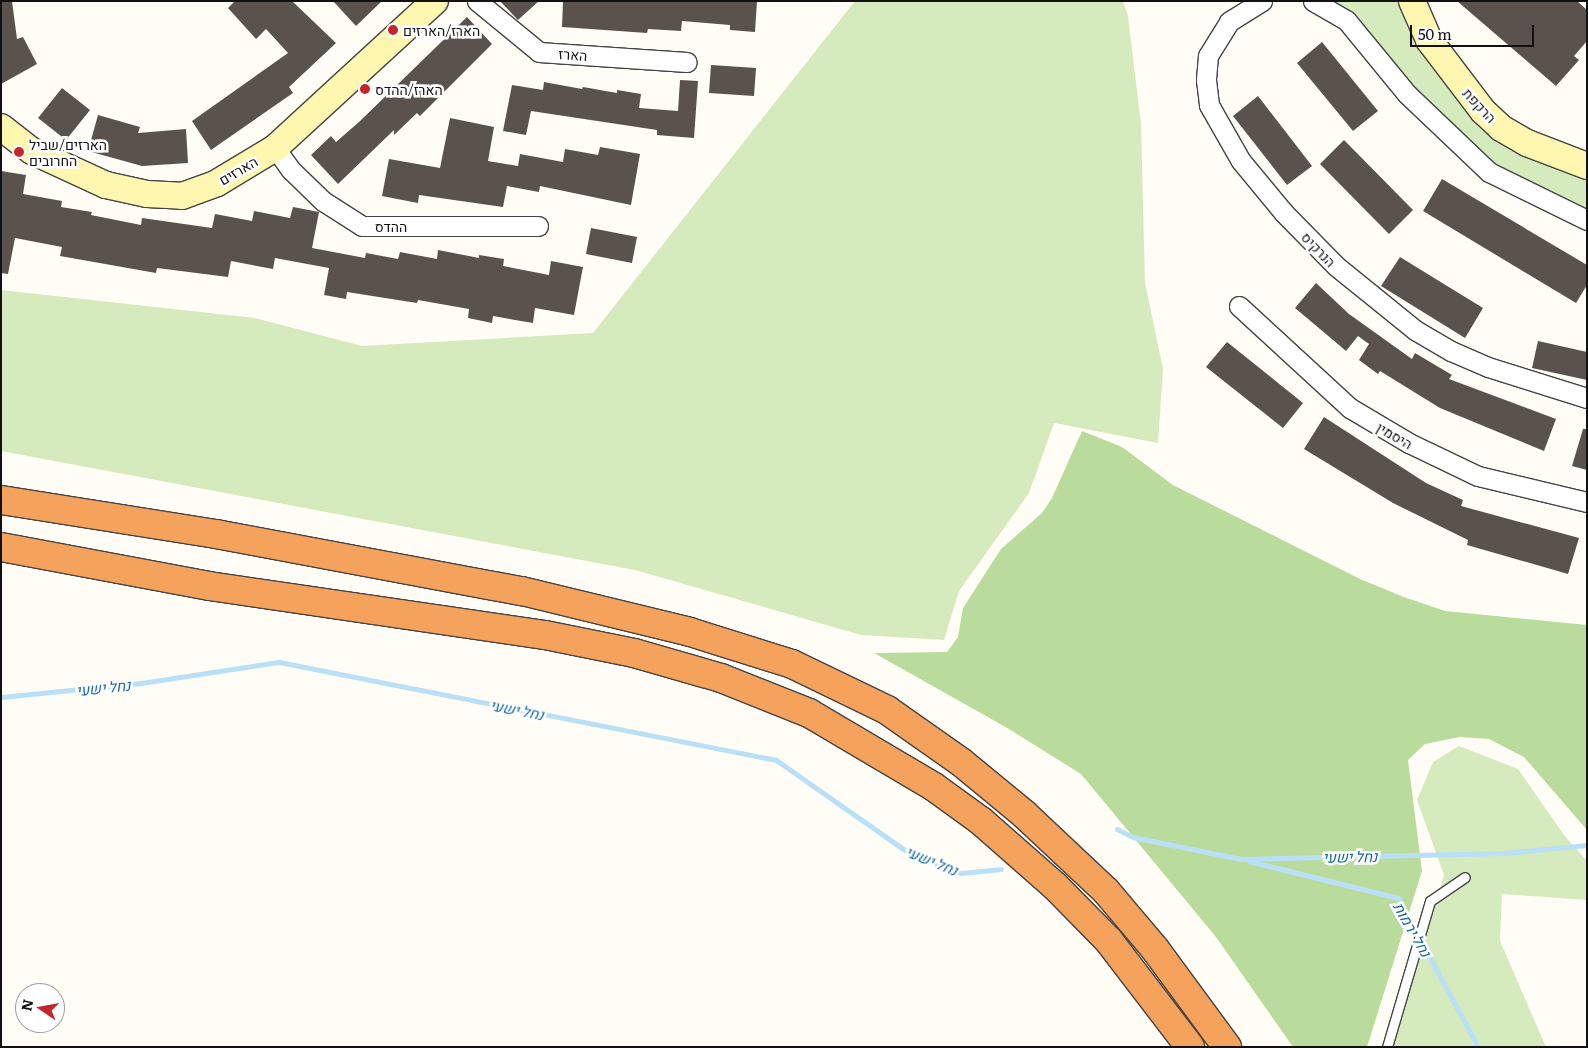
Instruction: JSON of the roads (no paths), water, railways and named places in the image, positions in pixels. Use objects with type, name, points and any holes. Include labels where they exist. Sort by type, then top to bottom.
[{"type":"highway","points":[[1,500],[216,534],[522,591],[690,632],[792,664],[888,710],[961,762],[1024,814],[1106,891],[1155,948],[1226,1047]]},
{"type":"highway","points":[[1,547],[209,586]]},
{"type":"highway","points":[[1,564],[209,586],[545,635],[634,653],[722,678],[809,713],[934,787],[988,828],[1055,886],[1110,941],[1190,1047]]},
{"type":"street","name":"הארזים","points":[[1,127],[32,151],[106,185],[147,194],[182,196],[217,183],[275,148],[435,1]]},
{"type":"street","name":"הארז","points":[[477,1],[539,52],[687,62]]},
{"type":"street","name":"הנרקיס","points":[[1262,1],[1229,22],[1208,56],[1206,80],[1209,105],[1241,161],[1336,266],[1415,330],[1451,352],[1488,367],[1587,398]]},
{"type":"street","points":[[1313,1],[1347,21],[1407,94],[1488,172],[1587,220]]},
{"type":"street","name":"הרקפת","points":[[1412,1],[1429,40],[1461,86],[1495,122],[1528,143],[1587,166]]},
{"type":"street","name":"ההדס","points":[[275,148],[291,170],[324,200],[362,226],[538,226]]},
{"type":"street","name":"היסמין","points":[[1239,306],[1350,408],[1408,443],[1478,476],[1587,502]]},
{"type":"lane","points":[[1387,1047],[1430,901],[1466,877]]},
{"type":"waterway","name":"נחל ישעי","points":[[1,697],[141,683],[279,662],[776,760],[909,853],[961,873],[1001,869]]},
{"type":"waterway","name":"נחל ישעי","points":[[1117,829],[1133,837],[1241,859],[1505,853],[1587,845]]},
{"type":"waterway","name":"נחל ירמות","points":[[1249,861],[1398,898],[1478,1047]]},
{"type":"place","name":"הארז/הארזים","points":[[393,30]]},
{"type":"place","name":"הארז/ההדס","points":[[365,89]]},
{"type":"place","name":"הארזים/שביל החרובים","points":[[19,152]]}]
